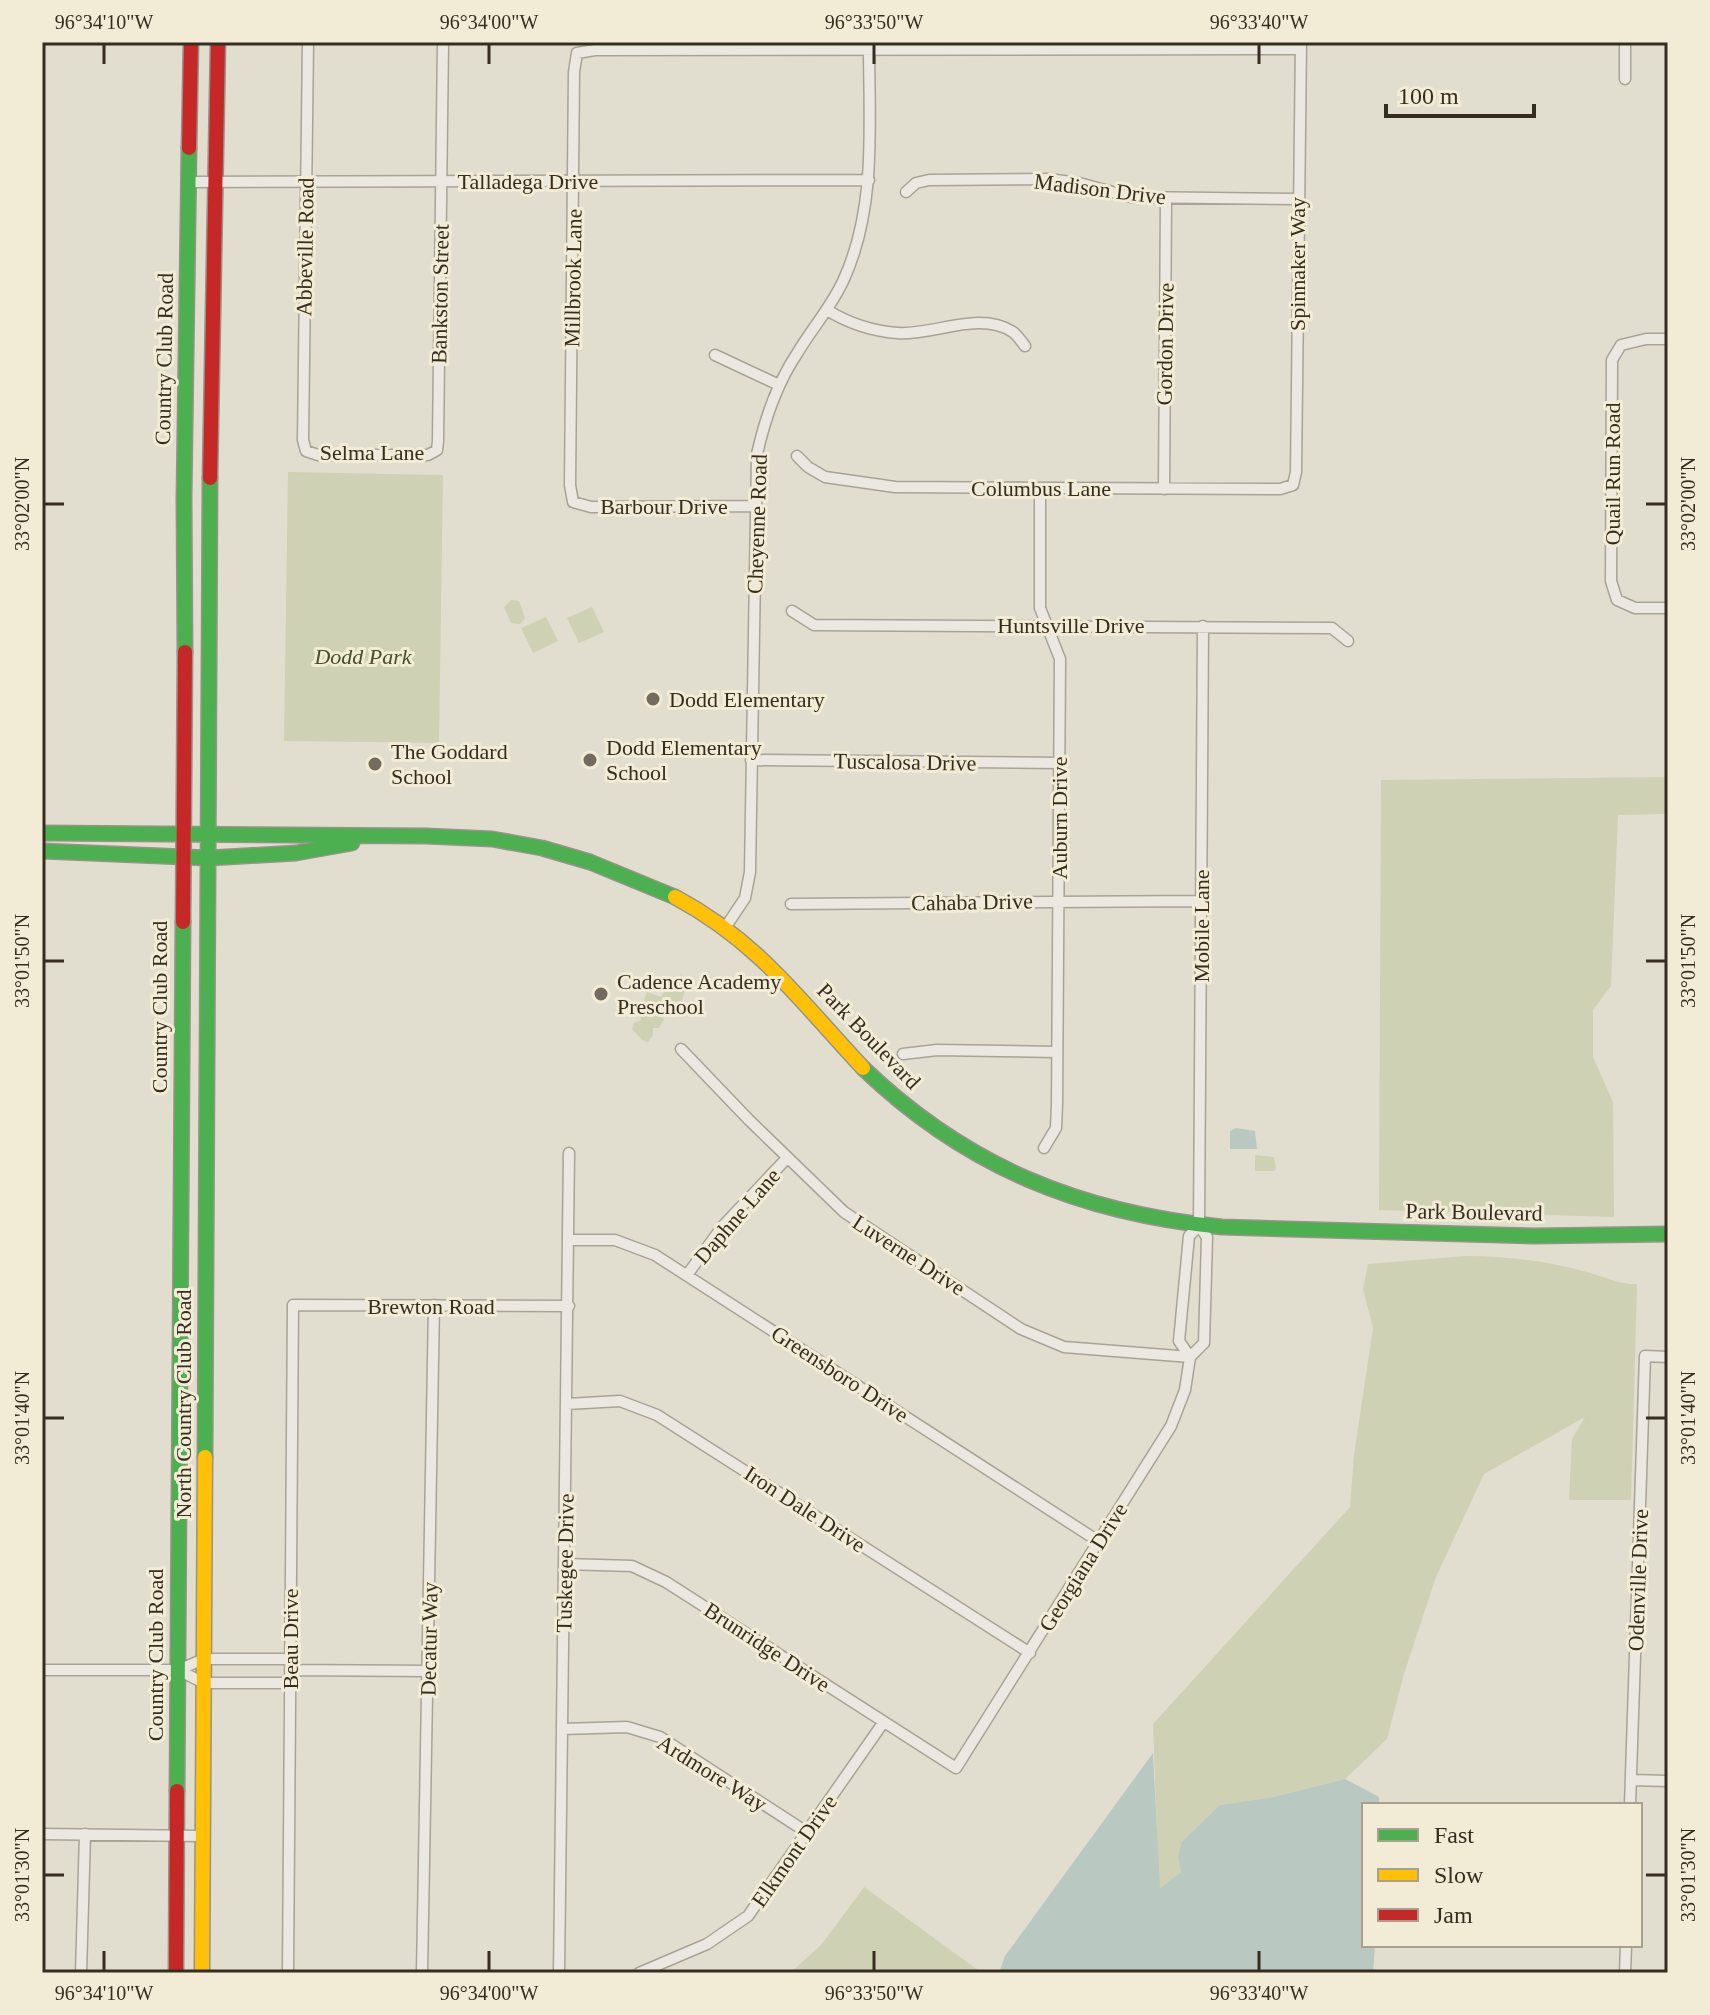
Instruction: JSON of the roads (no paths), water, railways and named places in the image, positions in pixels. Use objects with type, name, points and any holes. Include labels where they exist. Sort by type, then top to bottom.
[{"type":"main road","name":"Country Club Road","points":[[176,1973],[182,834],[191,42]]},
{"type":"main road","points":[[209,834],[218,42]]},
{"type":"main road","points":[[185,564],[211,564]]},
{"type":"main road","name":"Park Boulevard","points":[[42,833],[476,838],[538,847],[580,858],[645,883],[684,902],[725,928],[786,981],[875,1080],[950,1139],[1008,1173],[1057,1193],[1128,1214],[1199,1226],[1534,1236],[1668,1234]]},
{"type":"main road","name":"North Country Club Road","points":[[202,1973],[209,834]]},
{"type":"main road","name":"Park Boulevard","points":[[42,851],[209,858],[296,853],[392,836]]},
{"type":"main road","points":[[178,1437],[205,1437]]},
{"type":"street","name":"Abbeville Road","points":[[306,451],[303,440],[308,42]]},
{"type":"street","name":"Bankston Street","points":[[437,450],[443,42]]},
{"type":"street","points":[[1625,42],[1625,79]]},
{"type":"street","points":[[869,45],[1300,46]]},
{"type":"street","name":"Millbrook Lane","points":[[573,502],[570,485],[574,72],[577,53],[595,50],[869,45]]},
{"type":"street","name":"Cheyenne Road","points":[[725,928],[739,909],[749,885],[757,454],[764,423],[779,385],[827,310],[856,249],[869,180],[869,45]]},
{"type":"street","name":"Spinnaker Way","points":[[1293,485],[1296,472],[1300,46]]},
{"type":"street","name":"Madison Drive","points":[[906,192],[916,183],[929,180],[1048,179],[1079,183],[1131,197],[1297,199]]},
{"type":"street","name":"Talladega Drive","points":[[188,182],[869,180]]},
{"type":"street","name":"Gordon Drive","points":[[1164,489],[1166,199]]},
{"type":"street","points":[[827,310],[865,328],[898,333],[989,324],[1013,332],[1025,346]]},
{"type":"street","name":"Quail Run Road","points":[[1668,339],[1646,339],[1621,345],[1612,360],[1611,581],[1617,600],[1635,608],[1668,608]]},
{"type":"street","points":[[715,355],[779,385]]},
{"type":"street","name":"Selma Lane","points":[[306,451],[318,455],[428,455],[437,450]]},
{"type":"street","name":"Columbus Lane","points":[[797,456],[825,477],[895,487],[1280,489],[1293,485]]},
{"type":"street","name":"Auburn Drive","points":[[1040,489],[1040,608],[1060,659],[1056,1128],[1044,1148]]},
{"type":"street","name":"Barbour Drive","points":[[573,502],[591,507],[755,506]]},
{"type":"street","name":"Huntsville Drive","points":[[792,611],[814,625],[1332,628],[1348,641]]},
{"type":"street","name":"Mobile Lane","points":[[1199,1226],[1203,626]]},
{"type":"street","name":"Tuscalosa Drive","points":[[751,760],[1059,763]]},
{"type":"street","name":"Cahaba Drive","points":[[791,904],[1201,901]]},
{"type":"street","name":"Luverne Drive","points":[[681,1049],[844,1212],[1021,1329],[1064,1347],[1190,1357]]},
{"type":"street","points":[[903,1054],[937,1050],[1057,1052]]},
{"type":"street","name":"Tuskegee Drive","points":[[559,1973],[569,1153]]},
{"type":"street","name":"Daphne Lane","points":[[687,1275],[722,1227],[787,1158]]},
{"type":"street","name":"Georgiana Drive","points":[[956,1768],[1171,1426],[1185,1390],[1190,1357],[1204,1343],[1207,1237],[1199,1226],[1189,1236],[1179,1341],[1190,1357]]},
{"type":"street","name":"Greensboro Drive","points":[[570,1240],[615,1240],[655,1255],[1098,1541]]},
{"type":"street","name":"Brewton Road","points":[[293,1305],[569,1306]]},
{"type":"street","name":"Beau Drive","points":[[288,1973],[293,1305]]},
{"type":"street","name":"Decatur Way","points":[[422,1973],[434,1305]]},
{"type":"street","name":"Odenville Drive","points":[[1630,1803],[1645,1356],[1668,1357]]},
{"type":"street","name":"Iron Dale Drive","points":[[567,1404],[620,1401],[657,1415],[1030,1653]]},
{"type":"street","name":"Brunridge Drive","points":[[565,1564],[632,1566],[666,1582],[956,1768]]},
{"type":"street","points":[[42,1670],[178,1670],[204,1659],[429,1671]]},
{"type":"street","points":[[178,1670],[204,1683],[290,1683]]},
{"type":"street","name":"Elkmont Drive","points":[[639,1973],[707,1944],[748,1916],[883,1723]]},
{"type":"street","name":"Ardmore Way","points":[[563,1729],[627,1727],[660,1737],[808,1833]]},
{"type":"street","points":[[1631,1780],[1668,1781]]},
{"type":"street","points":[[42,1834],[203,1836]]},
{"type":"street","points":[[81,1973],[85,1834]]},
{"type":"street","points":[[1625,1973],[1626,1947]]},
{"type":"place","name":"Dodd Elementary","points":[[653,699]]},
{"type":"place","name":"Dodd Elementary School","points":[[590,760]]},
{"type":"place","name":"The Goddard School","points":[[375,764]]},
{"type":"place","name":"Cadence Academy Preschool","points":[[601,994]]},
{"type":"park label","name":"Dodd Park","points":[[363,656]]}]
